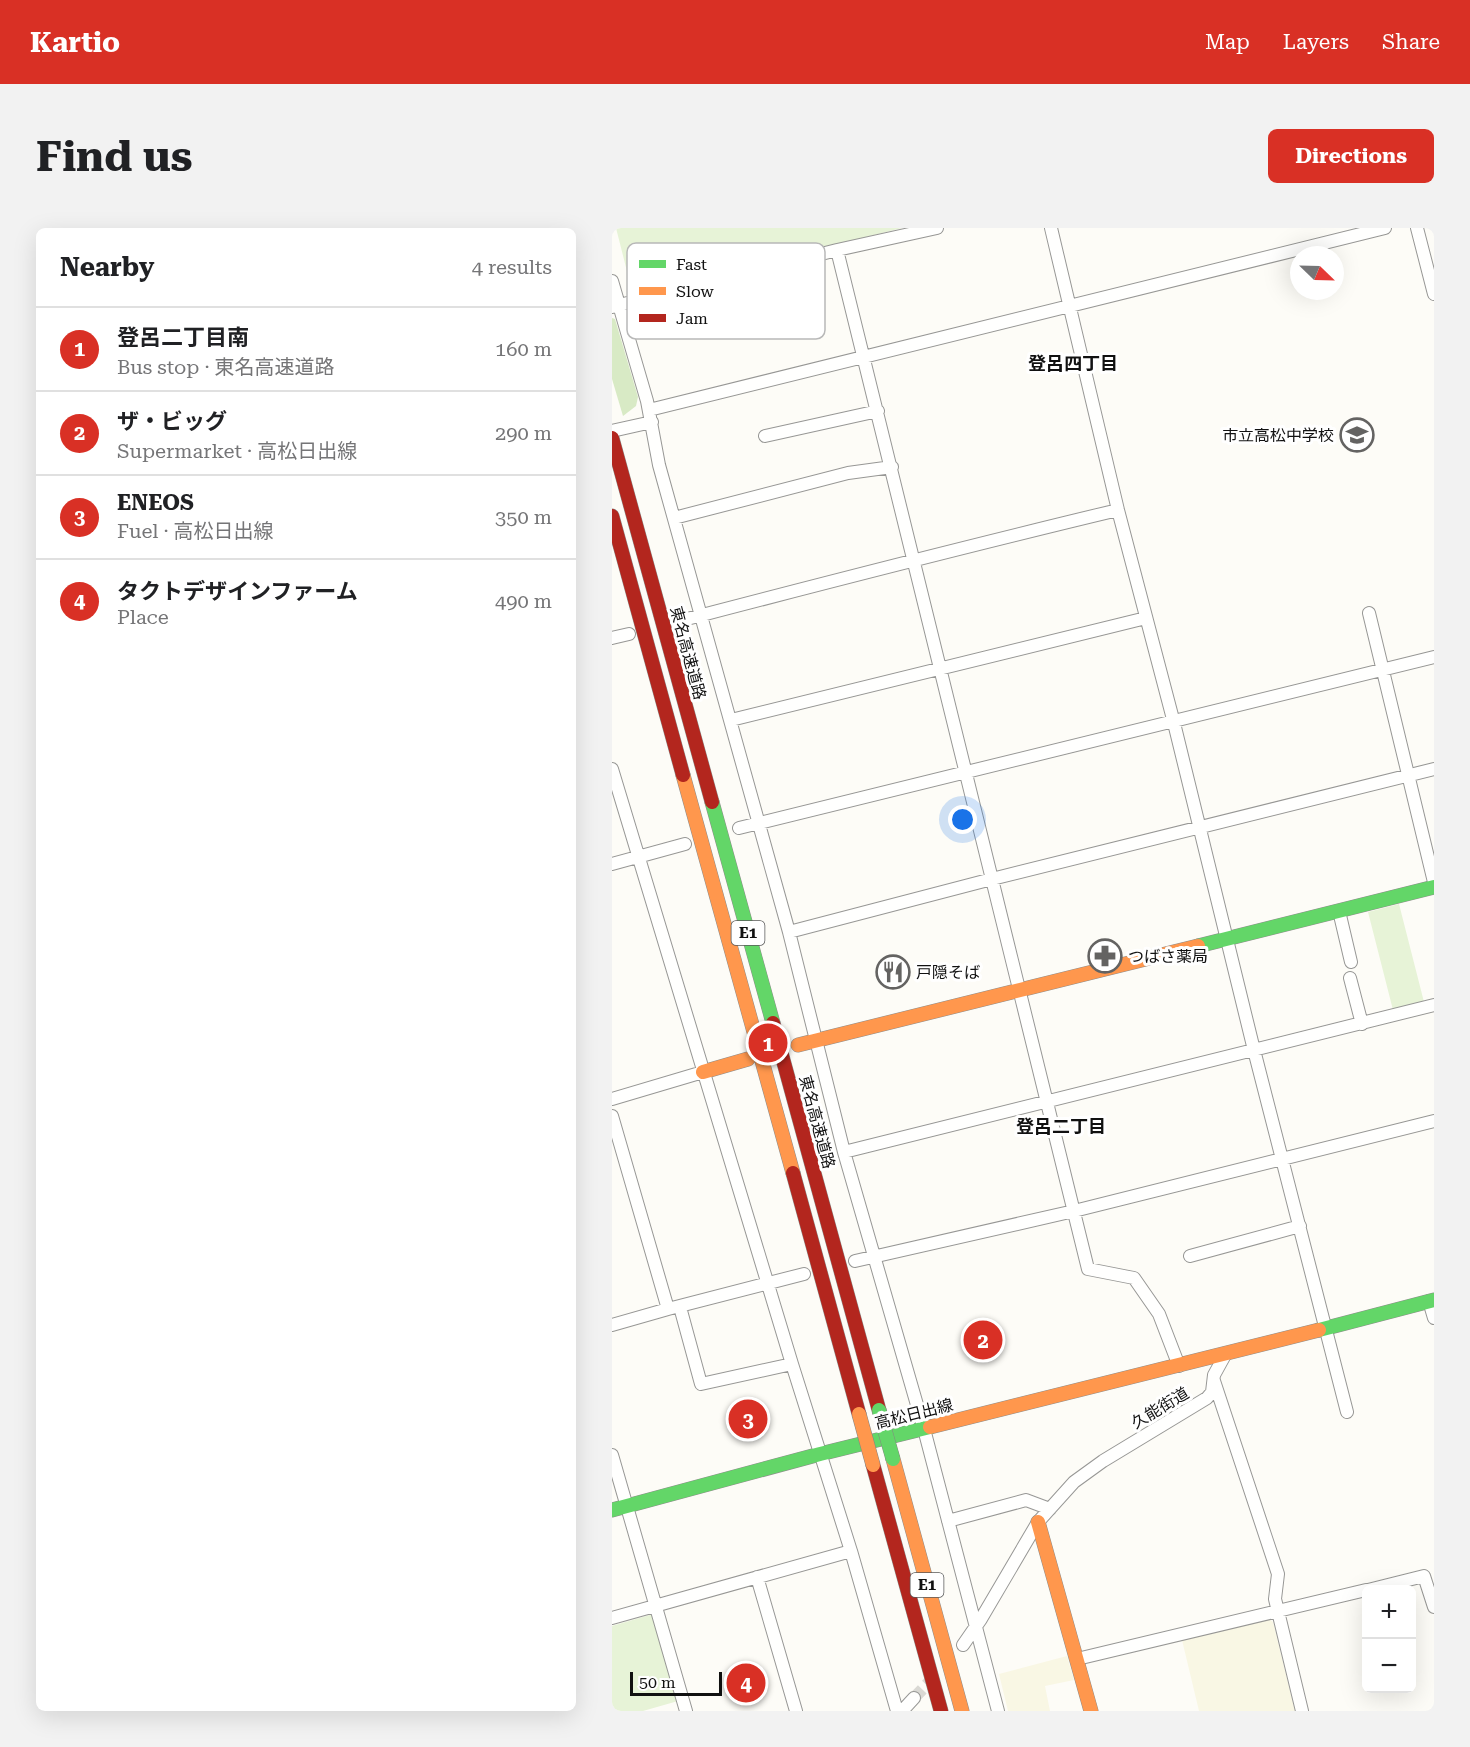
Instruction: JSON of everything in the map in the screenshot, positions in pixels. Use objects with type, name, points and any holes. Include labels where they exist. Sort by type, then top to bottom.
[{"type":"main road","name":"東名高速道路","points":[[612,438],[962,1711]]},
{"type":"main road","name":"E1","points":[[612,516],[940,1711]]},
{"type":"main road","points":[[798,1045],[1339,911],[1434,885]]},
{"type":"main road","points":[[703,1072],[748,1059]]},
{"type":"main road","points":[[1225,1355],[1432,1301]]},
{"type":"main road","name":"高松日出線","points":[[612,1510],[820,1454],[1225,1355]]},
{"type":"main road","points":[[1038,1522],[1091,1711]]},
{"type":"street","points":[[825,253],[937,228]]},
{"type":"street","points":[[1051,228],[1118,510],[1201,828],[1254,1050],[1347,1412]]},
{"type":"street","points":[[612,431],[650,416],[864,358],[1385,228]]},
{"type":"street","points":[[1417,228],[1434,294]]},
{"type":"street","points":[[837,250],[1088,1269],[1134,1278],[1159,1314],[1179,1366]]},
{"type":"street","points":[[612,281],[615,306],[627,338]]},
{"type":"street","points":[[628,339],[637,364],[674,518],[789,932],[844,1152],[924,1429],[998,1711]]},
{"type":"street","points":[[765,436],[878,411]]},
{"type":"street","points":[[674,518],[848,473],[892,467]]},
{"type":"street","points":[[683,620],[914,559],[1118,510]]},
{"type":"street","points":[[1369,613],[1434,885]]},
{"type":"street","points":[[731,720],[1146,618]]},
{"type":"street","points":[[612,638],[629,634]]},
{"type":"street","points":[[739,828],[1174,723],[1434,657]]},
{"type":"street","points":[[789,932],[1434,768]]},
{"type":"street","points":[[612,769],[851,1551],[897,1711]]},
{"type":"street","points":[[612,864],[685,844]]},
{"type":"street","points":[[1339,911],[1351,962]]},
{"type":"street","points":[[1350,978],[1362,1024]]},
{"type":"street","points":[[844,1152],[1434,1005]]},
{"type":"street","points":[[612,1099],[703,1072]]},
{"type":"street","points":[[612,1116],[701,1384],[792,1364]]},
{"type":"street","points":[[855,1262],[1074,1211],[1434,1121]]},
{"type":"street","points":[[1190,1256],[1300,1226]]},
{"type":"street","points":[[612,1325],[804,1274]]},
{"type":"street","points":[[1432,1301],[1434,1318]]},
{"type":"street","name":"久能街道","points":[[963,1645],[1038,1522],[1074,1482],[1103,1461],[1200,1404],[1212,1392],[1218,1367],[1225,1355]]},
{"type":"street","points":[[1214,1380],[1278,1574],[1275,1599],[1302,1711]]},
{"type":"street","points":[[612,1455],[686,1711]]},
{"type":"street","points":[[948,1521],[1026,1500],[1050,1509]]},
{"type":"street","points":[[612,1618],[851,1551]]},
{"type":"street","points":[[1387,1585],[1424,1576],[1434,1607]]},
{"type":"street","points":[[757,1577],[796,1711]]},
{"type":"street","points":[[1077,1659],[1362,1591]]},
{"type":"street","points":[[902,1711],[914,1698]]},
{"type":"shaded area","points":[[1269,1619],[1273,1622],[1295,1711],[1199,1711],[1182,1640]]},
{"type":"shaded area","points":[[1067,1656],[1074,1680],[1045,1686],[1050,1711],[1008,1711],[999,1674]]},
{"type":"green space","points":[[616,228],[902,228],[825,247],[825,243],[627,243],[627,271]]},
{"type":"green space","points":[[612,318],[615,319],[638,397],[636,406],[623,416],[612,379]]},
{"type":"green space","points":[[1399,904],[1424,1002],[1393,1010],[1368,912]]},
{"type":"green space","points":[[653,1614],[678,1701],[643,1711],[612,1711],[612,1626]]},
{"type":"tunnel","points":[[914,1698],[934,1677]]},
{"type":"traffic: fast","points":[[712,802],[773,1023]]},
{"type":"traffic: fast","points":[[1198,946],[1434,887]]},
{"type":"traffic: fast","points":[[1319,1330],[1434,1300]]},
{"type":"traffic: fast","points":[[879,1410],[893,1459]]},
{"type":"traffic: fast","points":[[612,1510],[930,1427]]},
{"type":"traffic: slow","points":[[683,775],[793,1173]]},
{"type":"traffic: slow","points":[[798,1045],[1198,946]]},
{"type":"traffic: slow","points":[[703,1072],[748,1059]]},
{"type":"traffic: slow","points":[[930,1427],[1319,1330]]},
{"type":"traffic: slow","points":[[859,1414],[873,1465]]},
{"type":"traffic: slow","points":[[893,1459],[962,1711]]},
{"type":"traffic: slow","points":[[1038,1522],[1091,1711]]},
{"type":"traffic: jam","points":[[612,438],[712,802]]},
{"type":"traffic: jam","points":[[612,516],[683,775]]},
{"type":"traffic: jam","points":[[773,1023],[879,1410]]},
{"type":"traffic: jam","points":[[793,1173],[859,1414]]},
{"type":"traffic: jam","points":[[873,1465],[941,1711]]},
{"type":"place","name":"市立高松中学校","points":[[1357,435]]},
{"type":"place","name":"つばさ薬局","points":[[1105,956]]},
{"type":"place","name":"戸隠そば","points":[[893,972]]},
{"type":"place","name":"登呂二丁目南","points":[[768,1043]]},
{"type":"place","name":"ザ・ビッグ","points":[[983,1340]]},
{"type":"place","name":"ENEOS","points":[[748,1419]]},
{"type":"place","name":"タクトデザインファーム","points":[[746,1683]]},
{"type":"district","name":"登呂四丁目","points":[[1073,363]]},
{"type":"district","name":"登呂二丁目","points":[[1061,1126]]}]
